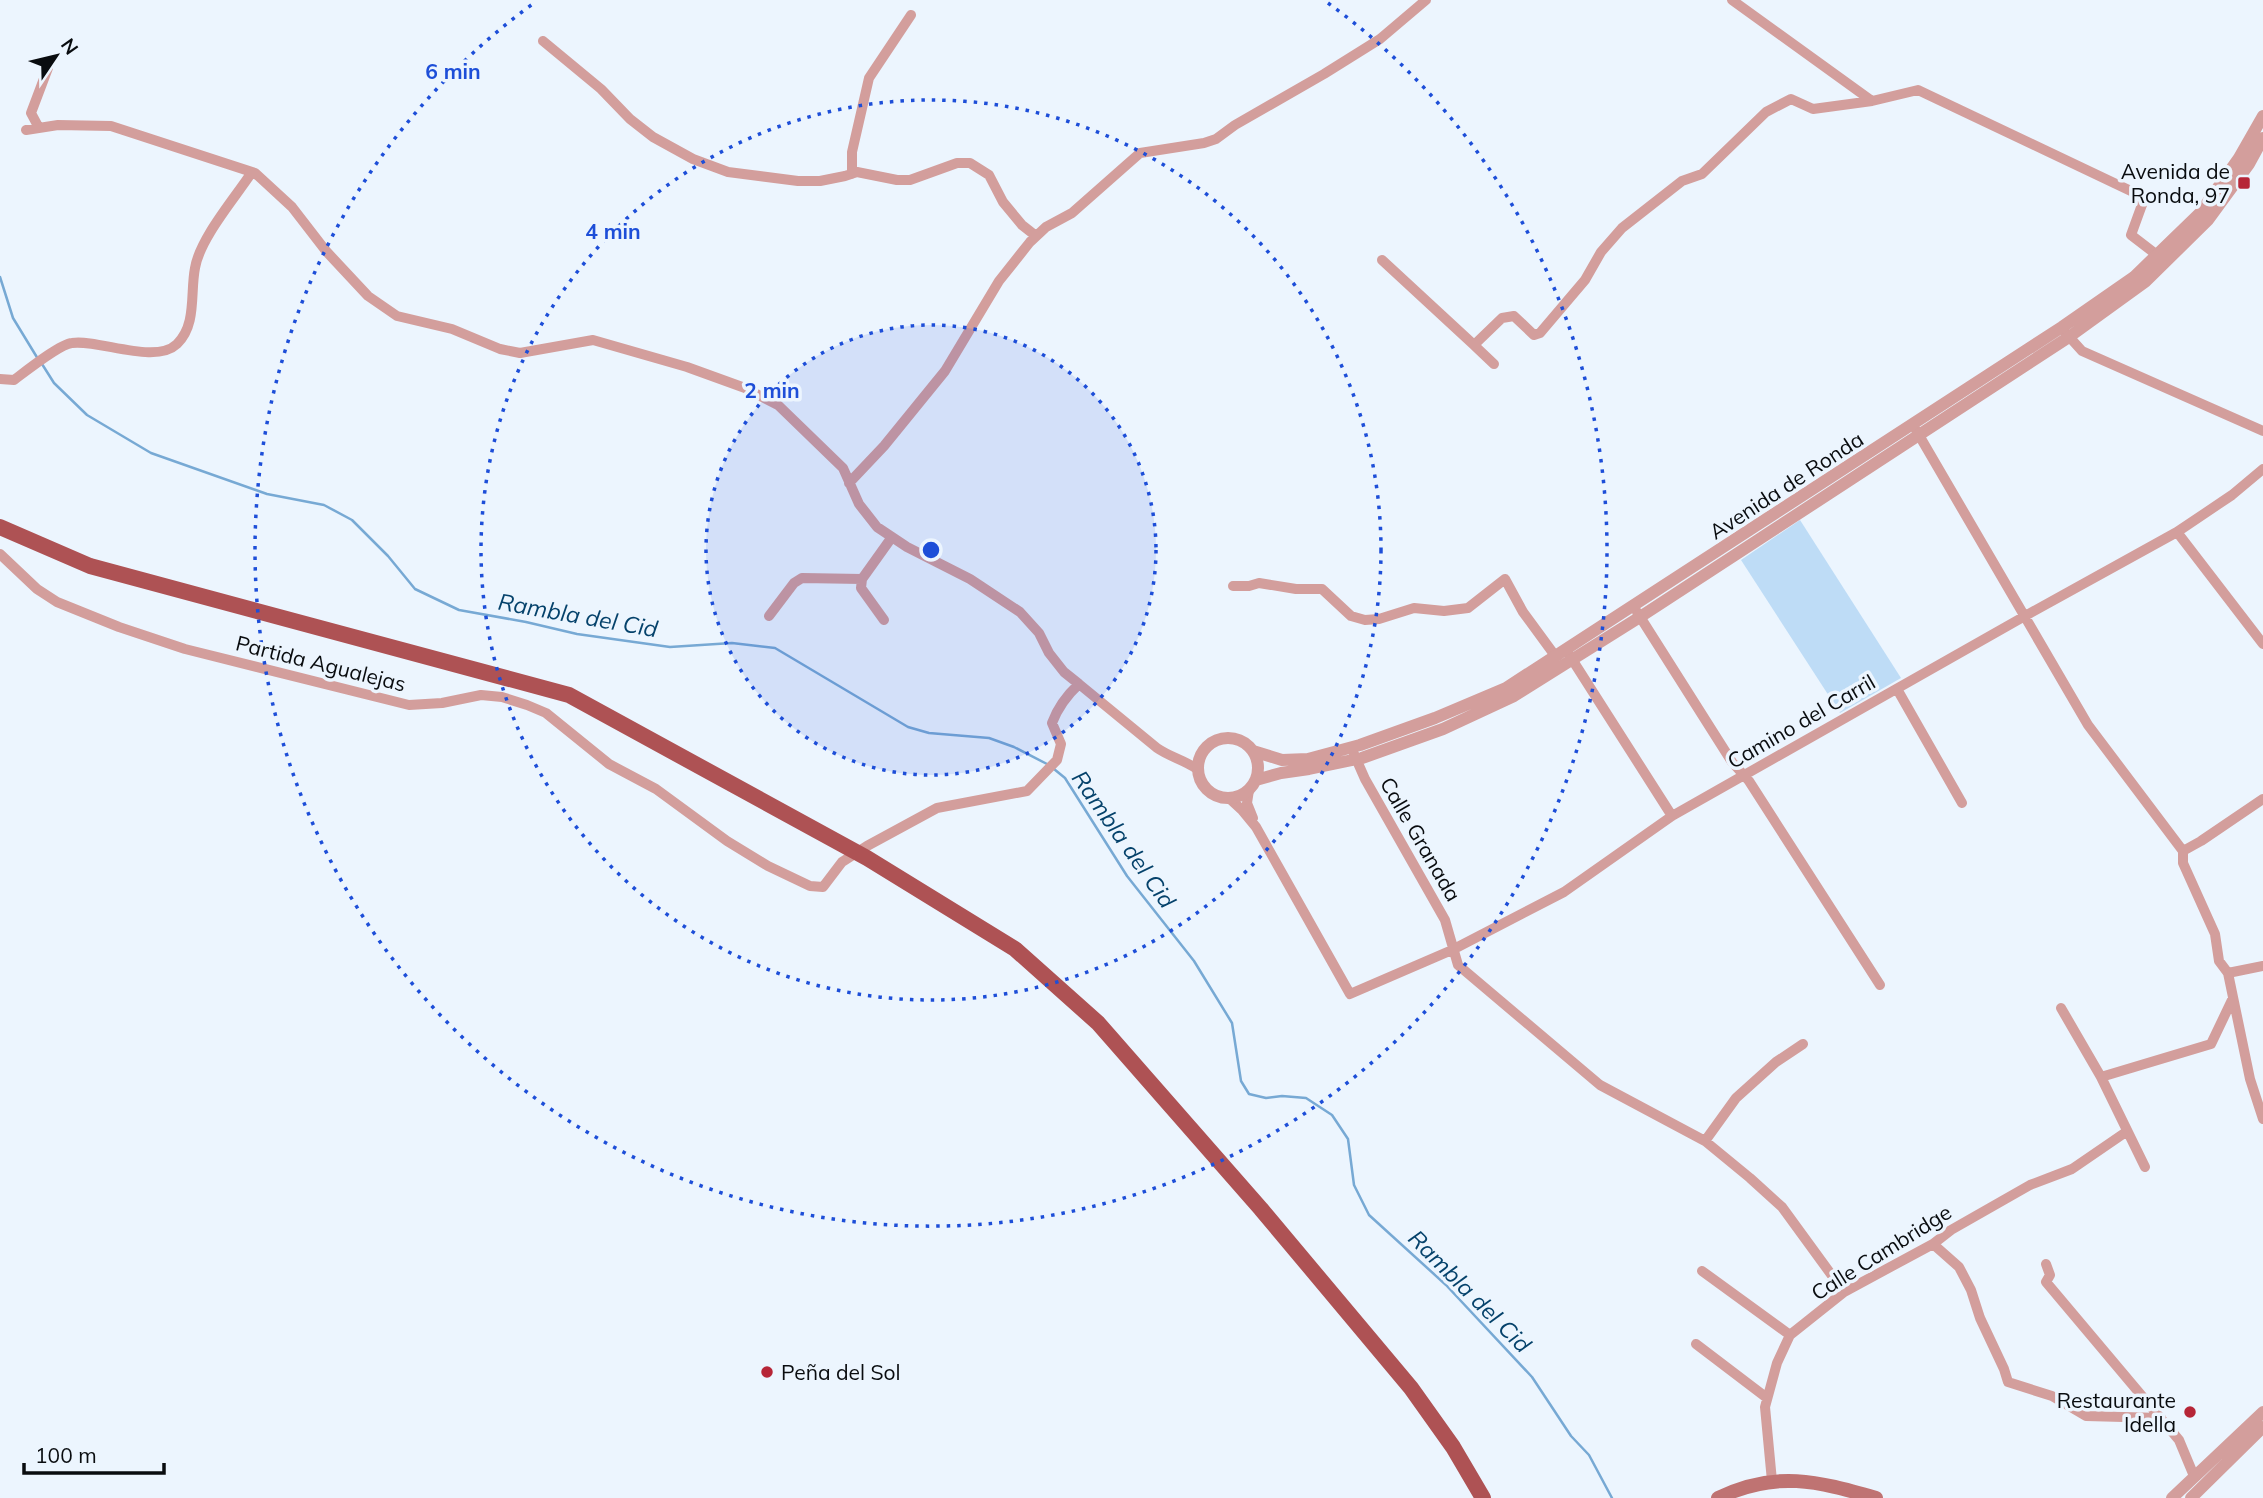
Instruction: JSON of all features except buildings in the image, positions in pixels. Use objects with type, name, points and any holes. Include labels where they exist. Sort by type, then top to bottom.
[{"type":"main road","points":[[0,527],[90,566],[569,695],[867,858],[1015,949],[1107,1033],[1261,1209],[1403,1377],[1452,1447],[1483,1498]]},
{"type":"main road","points":[[1452,1447],[1474,1498]]},
{"type":"main road","points":[[1718,1498],[1736,1489],[1772,1481],[1802,1480],[1875,1498]]},
{"type":"street","points":[[849,483],[884,446],[945,371],[999,281],[1046,227],[1072,214],[1140,153],[1216,139],[1380,39],[1426,0]]},
{"type":"street","points":[[1732,0],[1872,101]]},
{"type":"street","points":[[852,174],[852,152],[869,78],[911,15]]},
{"type":"street","points":[[543,41],[601,89],[630,119],[653,137],[693,159],[728,172],[798,181],[820,180],[857,172],[910,180],[957,163],[971,163],[989,175],[1003,202],[1022,225],[1036,236]]},
{"type":"street","points":[[39,128],[31,113],[48,68]]},
{"type":"street","points":[[1474,345],[1502,318],[1508,316],[1514,316],[1534,335],[1540,333],[1622,228],[1682,181],[1702,174],[1766,112],[1790,99],[1813,109],[1872,101],[1918,90],[2133,192],[2143,202],[2131,235],[2157,255]]},
{"type":"street","name":"Avenida de Ronda","points":[[2066,332],[2134,277],[2200,213],[2239,158],[2263,116]]},
{"type":"street","points":[[26,130],[58,125],[111,126],[252,172],[292,207],[326,251],[368,296],[397,316],[452,329],[500,349],[520,353],[593,340],[687,367],[745,388],[778,405],[843,468],[859,505],[877,527],[906,547],[970,579],[1020,612],[1039,633],[1049,653],[1064,672],[1170,757],[1198,762]]},
{"type":"street","name":"Avenida de Ronda","points":[[1252,785],[1281,773],[1309,769],[1443,729],[1514,696],[1565,656],[2145,282],[2208,220],[2249,164],[2263,138]]},
{"type":"street","points":[[0,379],[14,380],[71,343],[159,353],[176,346],[183,337],[194,304],[195,269],[200,249],[252,172]]},
{"type":"street","points":[[1382,260],[1494,364]]},
{"type":"street","points":[[2066,332],[2081,351],[2263,431]]},
{"type":"street","points":[[1916,430],[2088,725],[2183,851],[2183,863],[2216,934],[2218,961],[2228,973],[2250,1079],[2263,1119]]},
{"type":"street","name":"Camino del Carril","points":[[1255,827],[1350,994],[1452,950],[1564,892],[1672,816],[2177,533],[2232,495],[2263,469]]},
{"type":"street","points":[[2177,533],[2263,644]]},
{"type":"street","points":[[884,620],[861,587],[862,579],[892,537]]},
{"type":"street","name":"Partida Agualejas","points":[[0,554],[37,589],[57,602],[185,649],[409,705],[442,703],[481,695],[502,697],[527,705],[545,713],[609,764],[656,789],[727,841],[810,886],[823,887],[842,862],[937,808],[1027,791],[1058,760],[1061,744],[1052,723],[1066,696],[1079,684]]},
{"type":"street","points":[[769,616],[794,583],[802,578],[862,579]]},
{"type":"street","points":[[1233,586],[1259,583],[1296,589],[1321,589],[1351,616],[1365,620],[1379,619],[1414,608],[1444,611],[1468,608],[1505,579],[1523,612],[1565,656],[1672,816]]},
{"type":"street","points":[[1637,612],[1880,985]]},
{"type":"street","points":[[1897,689],[1962,803]]},
{"type":"street","points":[[1252,785],[1239,796],[1229,798],[1211,793],[1199,778],[1198,762],[1207,745],[1218,739],[1231,737],[1244,742],[1253,751],[1258,765],[1247,803],[1255,827]]},
{"type":"street","name":"Avenida de Ronda","points":[[1253,751],[1282,760],[1354,754]]},
{"type":"street","name":"Calle Granada","points":[[1354,754],[1365,779],[1445,920],[1452,950]]},
{"type":"street","points":[[1229,798],[1255,827]]},
{"type":"street","points":[[2183,851],[2263,799]]},
{"type":"street","points":[[1452,950],[1458,965],[1600,1085],[1705,1140],[1782,1207],[1844,1292]]},
{"type":"street","points":[[2228,973],[2263,966]]},
{"type":"street","points":[[2101,1077],[2211,1044],[2233,999]]},
{"type":"street","points":[[2061,1008],[2101,1077],[2145,1167]]},
{"type":"street","points":[[1705,1140],[1736,1098],[1776,1062],[1803,1044]]},
{"type":"street","name":"Calle Cambridge","points":[[1772,1481],[1765,1418],[1767,1398],[1777,1363],[1790,1335],[1844,1292],[1933,1244],[1951,1230],[2030,1185],[2072,1168],[2126,1132]]},
{"type":"street","points":[[1933,1244],[1959,1267],[2008,1382],[2052,1396],[2086,1416],[2161,1418]]},
{"type":"street","points":[[2046,1265],[2050,1275],[2046,1282],[2179,1440],[2194,1476]]},
{"type":"street","points":[[1702,1271],[1790,1335]]},
{"type":"street","points":[[1696,1343],[1767,1398]]},
{"type":"street","points":[[2172,1498],[2263,1412]]},
{"type":"street","points":[[2191,1498],[2263,1427]]},
{"type":"shaded area","points":[[1800,520],[1901,678],[1840,713],[1741,560]]},
{"type":"waterway","name":"Rambla del Cid","points":[[0,277],[13,318],[38,359]]},
{"type":"waterway","name":"Rambla del Cid","points":[[42,364],[54,383],[87,415],[151,453],[267,494],[324,505],[352,520],[388,556],[415,589],[459,610],[577,634],[670,647],[732,643],[775,648],[908,727],[929,733],[989,738],[1049,765]]},
{"type":"waterway","name":"Rambla del Cid","points":[[1054,769],[1065,778],[1127,876],[1194,961],[1232,1023],[1241,1081],[1249,1094],[1266,1098],[1306,1098],[1332,1115],[1348,1139],[1354,1185],[1369,1215],[1446,1285],[1532,1377],[1571,1436],[1589,1455],[1612,1498]]},
{"type":"place","name":"Avenida de Ronda, 97","points":[[2244,183]]},
{"type":"place","name":"Peña del Sol","points":[[767,1372]]},
{"type":"place","name":"Restaurante Idella","points":[[2190,1412]]}]
